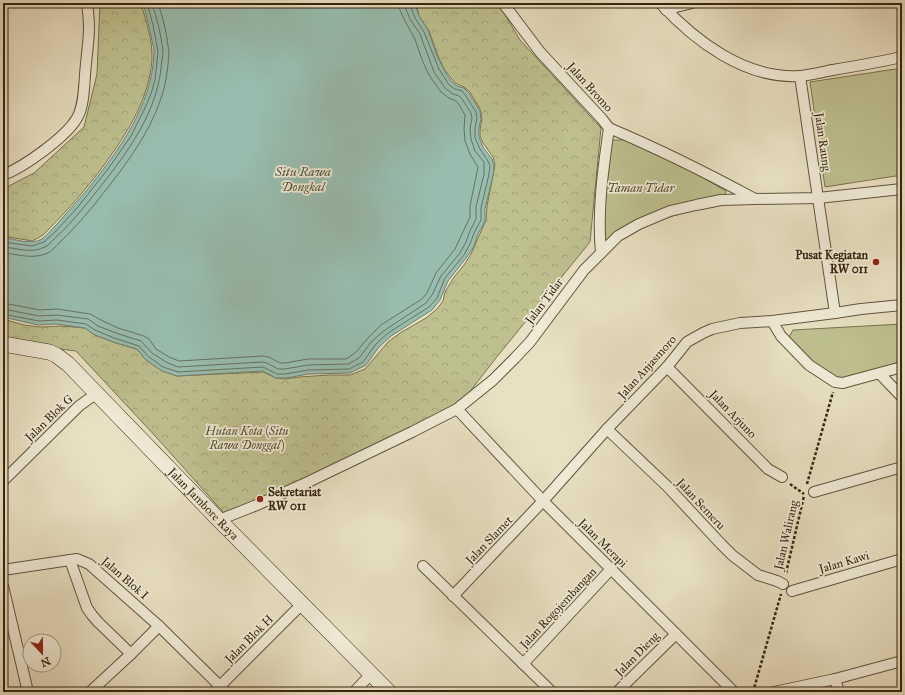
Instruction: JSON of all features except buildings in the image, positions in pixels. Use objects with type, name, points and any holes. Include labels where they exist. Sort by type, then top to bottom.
[{"type":"street","points":[[3,175],[24,164],[42,151],[61,136],[78,117],[83,96],[89,26],[87,3]]},
{"type":"street","name":"Jalan Bromo","points":[[503,3],[540,52],[609,128],[601,189],[599,233],[601,253]]},
{"type":"street","points":[[663,7],[676,7],[692,3]]},
{"type":"street","points":[[663,7],[706,45],[733,60],[758,71],[771,74],[800,76],[902,57]]},
{"type":"street","name":"Jalan Raung","points":[[800,76],[835,313]]},
{"type":"street","points":[[609,128],[676,158],[755,199]]},
{"type":"street","name":"Jalan Tidar","points":[[219,520],[308,482],[387,445],[457,409],[493,380],[530,342],[584,270],[618,236],[639,224],[670,210],[721,200],[818,198],[902,189]]},
{"type":"street","name":"Jalan Anjasmoro","points":[[543,501],[608,429],[668,366],[687,342],[702,333],[730,324],[772,321],[902,305]]},
{"type":"street","points":[[772,321],[781,336],[794,350],[809,364],[835,382],[843,383],[902,367]]},
{"type":"street","name":"Jalan Jambore Raya","points":[[3,344],[49,352],[56,355],[68,364],[389,692]]},
{"type":"street","name":"Jalan Arjuno","points":[[668,366],[768,469],[782,478]]},
{"type":"street","points":[[880,374],[902,397]]},
{"type":"street","name":"Jalan Blok G","points":[[3,481],[78,406],[97,393]]},
{"type":"street","name":"Jalan Merapi","points":[[457,409],[543,501],[734,692]]},
{"type":"street","name":"Jalan Semeru","points":[[608,429],[667,486],[732,555],[758,575],[777,580],[783,584]]},
{"type":"street","points":[[809,493],[902,467]]},
{"type":"street","name":"Jalan Slamet","points":[[453,596],[543,501]]},
{"type":"street","name":"Jalan Kawi","points":[[792,591],[902,559]]},
{"type":"street","points":[[70,560],[92,615],[131,654]]},
{"type":"street","name":"Jalan Blok I","points":[[3,570],[70,560],[77,560],[89,564],[159,626],[220,690]]},
{"type":"street","points":[[423,566],[552,692]]},
{"type":"street","name":"Jalan Rogojembangan","points":[[523,664],[612,569]]},
{"type":"street","points":[[3,586],[28,692]]},
{"type":"street","name":"Jalan Blok H","points":[[220,690],[302,604]]},
{"type":"street","points":[[90,692],[159,626]]},
{"type":"street","name":"Jalan Dieng","points":[[618,692],[676,634]]},
{"type":"street","points":[[774,692],[836,679],[902,661]]},
{"type":"street","points":[[354,692],[371,674]]},
{"type":"street","points":[[836,679],[839,692]]},
{"type":"path","name":"Jalan Walirang","points":[[753,692],[809,493],[835,382]]},
{"type":"path","points":[[782,478],[809,493]]},
{"type":"green space","points":[[100,3],[141,3],[147,24],[152,53],[150,73],[144,97],[134,119],[98,174],[43,235],[32,241],[3,236],[3,189],[34,173],[84,127],[97,74]]},
{"type":"green space","name":"Hutan Kota (Situ Rawa Donggal)","points":[[413,3],[498,3],[520,40],[601,128],[590,242],[457,408],[291,494],[224,513],[76,351],[3,342],[3,319],[24,325],[40,327],[61,326],[85,328],[93,334],[137,349],[146,360],[162,371],[177,376],[263,372],[276,378],[285,379],[329,375],[350,375],[365,369],[388,342],[400,333],[426,318],[437,309],[443,301],[445,292],[471,254],[486,220],[487,206],[495,165],[493,157],[480,136],[482,119],[480,109],[470,92],[464,87],[455,83],[444,69],[429,31],[419,16],[417,7]]},
{"type":"green space","points":[[902,68],[902,175],[825,187],[810,82]]},
{"type":"green space","name":"Taman Tidar","points":[[611,140],[625,140],[693,172],[726,191],[723,201],[626,230],[609,241],[604,238],[603,193]]},
{"type":"green space","points":[[902,324],[902,368],[835,386],[785,344],[793,330]]},
{"type":"water","name":"Situ Rawa Dongkal","points":[[143,3],[412,3],[416,7],[419,16],[428,30],[437,56],[447,75],[452,82],[457,86],[464,88],[469,93],[480,111],[481,119],[479,137],[483,147],[492,159],[494,166],[485,209],[485,221],[474,246],[448,281],[440,300],[432,310],[391,336],[379,347],[366,365],[350,373],[309,374],[286,378],[276,378],[263,371],[177,376],[162,371],[146,360],[137,349],[93,334],[85,328],[56,324],[38,325],[3,317],[3,238],[33,242],[46,236],[87,190],[111,159],[132,126],[140,109],[152,72],[154,53]]},
{"type":"place","name":"Pusat Kegiatan RW 011","points":[[876,262]]},
{"type":"place","name":"Sekretariat RW 011","points":[[260,499]]}]
